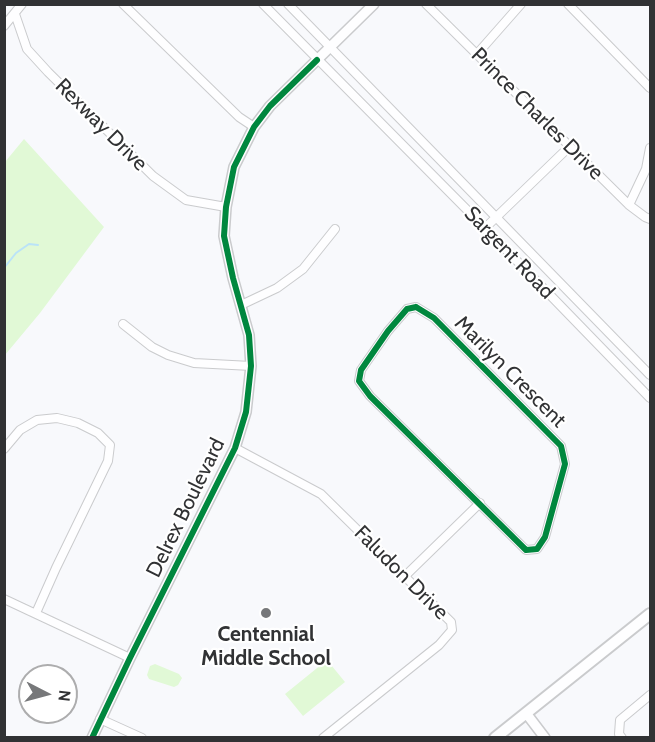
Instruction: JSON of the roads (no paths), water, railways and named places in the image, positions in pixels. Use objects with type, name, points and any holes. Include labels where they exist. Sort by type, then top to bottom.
[{"type":"main road","points":[[495,738],[651,614]]},
{"type":"street","points":[[4,26],[22,4]]},
{"type":"street","points":[[123,4],[239,117],[254,127]]},
{"type":"street","name":"Sargent Road","points":[[263,4],[651,398]]},
{"type":"street","name":"Sargent Road","points":[[288,4],[651,375]]},
{"type":"street","name":"Delrex Boulevard","points":[[92,738],[235,448],[246,412],[251,366],[249,335],[224,236],[226,207],[234,167],[254,127],[270,106],[374,4]]},
{"type":"street","name":"Prince Charles Drive","points":[[426,4],[629,205],[651,219]]},
{"type":"street","points":[[477,54],[521,4]]},
{"type":"street","points":[[568,4],[651,88]]},
{"type":"street","name":"Rexway Drive","points":[[15,14],[27,49],[153,176],[186,200],[226,207]]},
{"type":"street","points":[[407,150],[417,137]]},
{"type":"street","points":[[485,228],[569,147]]},
{"type":"street","points":[[629,205],[646,169],[651,148]]},
{"type":"street","points":[[241,305],[277,288],[303,269],[335,229]]},
{"type":"street","name":"Marilyn Crescent","points":[[416,307],[434,318],[561,446],[565,464],[545,537],[537,549],[526,550],[480,503],[370,396],[359,381],[361,370],[388,331],[407,309],[416,307]]},
{"type":"street","points":[[123,324],[152,347],[168,355],[194,363],[251,366]]},
{"type":"street","points":[[611,357],[620,345]]},
{"type":"street","points":[[4,449],[20,430],[37,420],[57,418],[78,423],[98,433],[110,445],[108,461],[36,613]]},
{"type":"street","name":"Faludon Drive","points":[[235,448],[321,494],[451,622],[452,630],[439,645],[323,738]]},
{"type":"street","points":[[404,577],[480,503]]},
{"type":"street","points":[[4,598],[130,658]]},
{"type":"street","points":[[622,738],[619,734],[620,720],[651,695]]},
{"type":"street","points":[[526,713],[545,738]]},
{"type":"street","points":[[100,719],[142,738]]},
{"type":"waterway","points":[[4,268],[16,253],[29,244],[38,245]]},
{"type":"place","name":"Centennial Middle School","points":[[266,613]]}]
